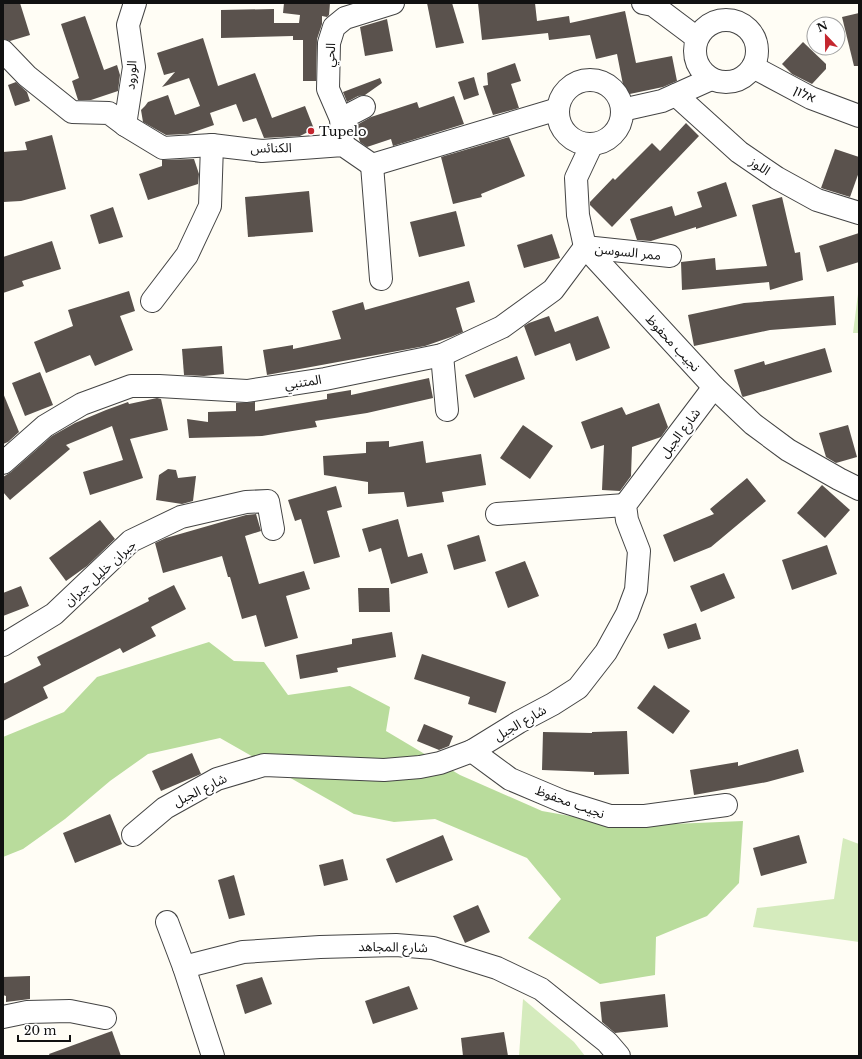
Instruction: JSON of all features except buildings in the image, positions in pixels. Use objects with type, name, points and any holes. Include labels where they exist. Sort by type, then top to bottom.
[{"type":"street","name":"الورود","points":[[125,125],[134,67],[128,25],[135,3]]},
{"type":"street","name":"الحي","points":[[343,145],[341,119],[328,89],[329,43],[334,27],[345,18],[393,3]]},
{"type":"street","points":[[650,4],[697,38]]},
{"type":"street","points":[[720,20],[740,22],[749,29],[755,37],[758,47],[757,57],[753,67],[747,74],[730,82],[720,82],[711,78],[704,73],[698,65],[695,56],[697,38],[711,23],[720,20]]},
{"type":"street","name":"الكنائس","points":[[3,51],[27,76],[72,112],[109,113],[125,125],[163,148],[212,145],[262,151],[343,145]]},
{"type":"street","name":"אלון","points":[[753,67],[810,98],[859,116]]},
{"type":"street","points":[[622,110],[662,101],[711,78]]},
{"type":"street","points":[[585,80],[596,80],[606,84],[614,90],[620,100],[622,110],[621,122],[614,133],[605,141],[592,144],[581,143],[571,138],[563,130],[559,120],[558,109],[561,99],[567,90],[575,84],[585,80]]},
{"type":"street","name":"اللوز","points":[[676,95],[738,152],[777,178],[817,200],[859,212]]},
{"type":"street","points":[[341,119],[364,107]]},
{"type":"street","points":[[372,165],[558,109]]},
{"type":"street","points":[[585,247],[578,215],[576,178],[592,144]]},
{"type":"street","points":[[152,301],[187,255],[210,206],[212,145]]},
{"type":"street","points":[[343,145],[372,165]]},
{"type":"street","points":[[372,165],[381,279]]},
{"type":"street","name":"ممر السوسن","points":[[585,247],[670,256]]},
{"type":"street","name":"المتنبي","points":[[3,463],[45,426],[76,407],[131,386],[159,386],[246,391],[325,379],[442,355],[502,327],[554,290],[585,247]]},
{"type":"street","name":"نجيب محفوظ","points":[[585,247],[714,386],[753,424],[788,450],[859,489]]},
{"type":"street","points":[[442,355],[447,410]]},
{"type":"street","name":"شارع الجبل","points":[[133,835],[165,808],[217,779],[264,765],[384,770],[420,767],[440,763],[472,751],[578,688],[606,652],[627,614],[636,590],[638,551],[628,520],[626,505],[714,386]]},
{"type":"street","name":"جبران خليل جبران","points":[[3,645],[54,614],[131,541],[181,517],[246,502],[268,502],[273,530]]},
{"type":"street","points":[[498,514],[626,505]]},
{"type":"street","name":"نجيب محفوظ","points":[[472,751],[510,779],[562,801],[610,816],[645,816],[726,805]]},
{"type":"street","points":[[167,922],[184,967],[213,1056]]},
{"type":"street","name":"شارع المجاهد","points":[[184,967],[243,952],[320,947],[396,945],[433,948],[497,968],[541,989],[607,1042],[619,1056]]},
{"type":"street","points":[[3,1017],[28,1012],[70,1011],[105,1018]]},
{"type":"green space","points":[[859,286],[859,333],[853,333]]},
{"type":"green space","points":[[209,642],[234,661],[264,662],[288,695],[350,686],[390,707],[386,731],[460,775],[542,811],[626,826],[743,821],[739,883],[707,916],[656,937],[655,975],[600,984],[528,938],[561,899],[527,858],[435,819],[394,822],[354,814],[220,738],[148,754],[110,781],[65,819],[23,849],[3,857],[3,737],[64,712],[97,677]]},
{"type":"green space","points":[[843,838],[859,844],[859,942],[753,927],[757,908],[834,899]]},
{"type":"green space","points":[[523,999],[574,1042],[585,1056],[519,1056]]},
{"type":"place","name":"Tupelo","points":[[311,131]]}]
